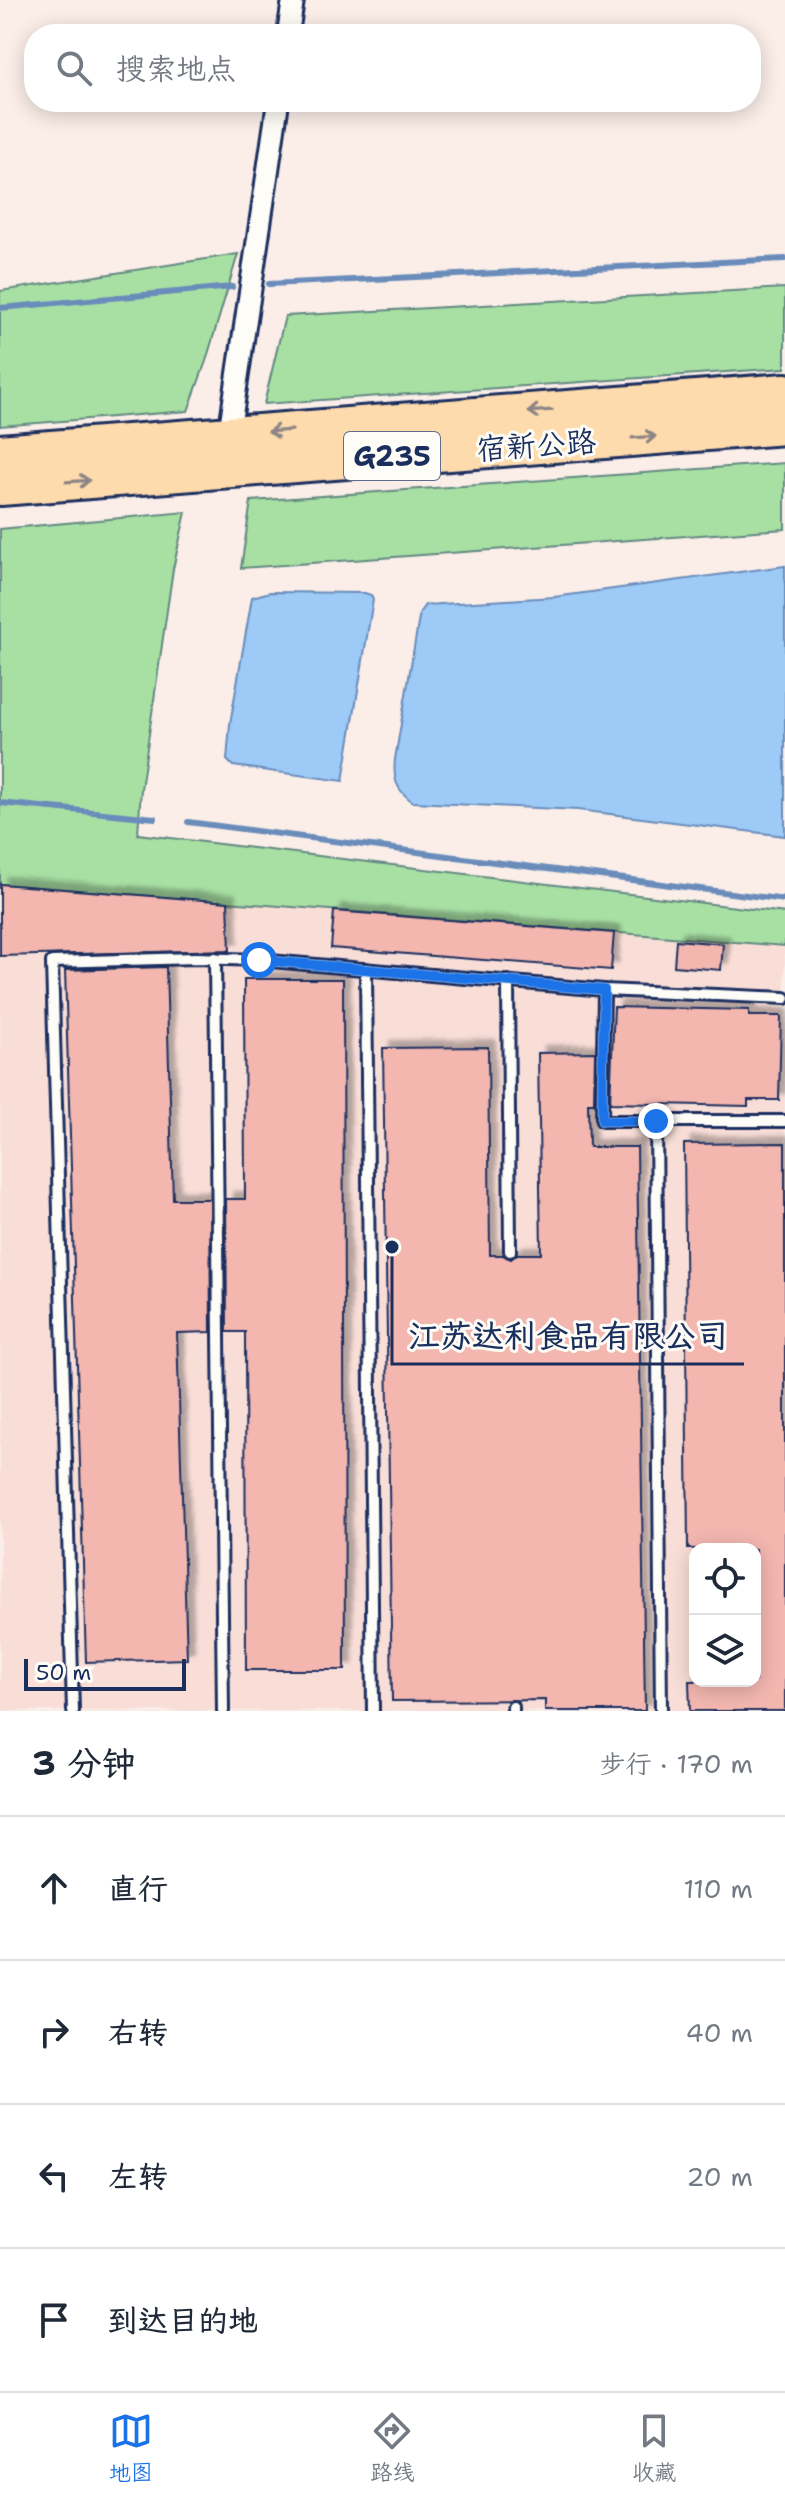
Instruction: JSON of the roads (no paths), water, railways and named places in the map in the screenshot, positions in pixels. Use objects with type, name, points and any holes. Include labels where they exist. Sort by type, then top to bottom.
[{"type":"highway","name":"宿新公路","points":[[0,453],[785,392]]},
{"type":"highway","name":"宿新公路","points":[[0,487],[785,426]]},
{"type":"street","points":[[289,24],[293,0]]},
{"type":"street","points":[[229,435],[277,112]]},
{"type":"lane","points":[[215,958],[223,1711]]},
{"type":"lane","points":[[73,1711],[52,962],[215,958],[604,990],[785,998]]},
{"type":"lane","points":[[366,969],[373,1711]]},
{"type":"lane","points":[[508,981],[510,1251]]},
{"type":"lane","points":[[604,990],[602,1121],[785,1121]]},
{"type":"lane","points":[[656,1121],[661,1711]]},
{"type":"water","points":[[785,566],[785,836],[578,810],[413,802],[399,788],[395,778],[395,759],[420,612],[425,605],[554,597]]},
{"type":"water","points":[[270,592],[365,593],[371,595],[373,600],[343,781],[233,766],[227,760],[230,724],[252,597]]},
{"type":"waterway","points":[[269,284],[785,259]]},
{"type":"waterway","points":[[0,308],[232,287]]},
{"type":"waterway","points":[[0,803],[155,818]]},
{"type":"waterway","points":[[188,822],[785,900]]},
{"type":"place","name":"江苏达利食品有限公司","points":[[392,1247]]}]
